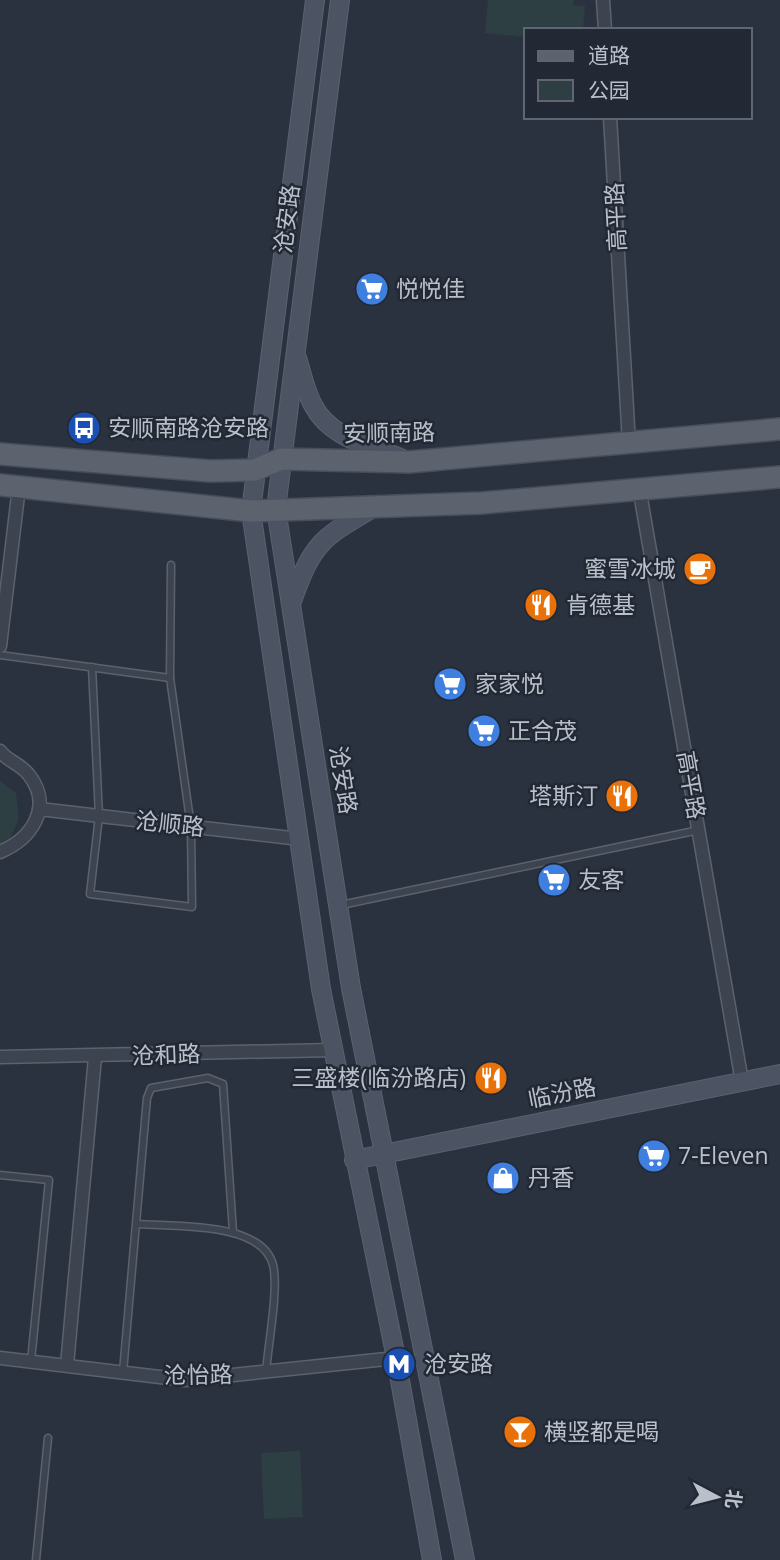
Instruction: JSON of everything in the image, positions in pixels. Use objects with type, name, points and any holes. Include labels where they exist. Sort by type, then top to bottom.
[{"type":"main road","name":"安顺南路","points":[[0,454],[210,471],[255,470],[281,459],[408,462],[780,429]]},
{"type":"main road","points":[[10,486],[251,511],[482,503],[639,487],[780,477]]},
{"type":"street","points":[[315,0],[251,511],[333,1050],[396,1358],[432,1560]]},
{"type":"street","name":"沧安路","points":[[340,0],[276,509],[338,906],[382,1154],[428,1364],[465,1560]]},
{"type":"street","points":[[603,0],[605,28]]},
{"type":"street","name":"高平路","points":[[610,119],[629,443]]},
{"type":"street","points":[[295,352],[312,404],[324,422],[351,440],[379,448],[408,462]]},
{"type":"street","points":[[0,646],[10,486]]},
{"type":"street","name":"高平路","points":[[639,487],[742,1082]]},
{"type":"street","points":[[291,604],[306,561],[315,546],[328,534],[373,508]]},
{"type":"street","points":[[0,751],[33,781],[39,810],[28,836],[0,852]]},
{"type":"street","name":"沧顺路","points":[[39,810],[300,839]]},
{"type":"street","name":"沧和路","points":[[0,1057],[333,1050]]},
{"type":"street","points":[[67,1365],[95,1057]]},
{"type":"street","name":"临汾路","points":[[354,1160],[780,1074]]},
{"type":"street","name":"沧怡路","points":[[0,1358],[185,1380],[396,1358]]},
{"type":"lane","points":[[92,667],[99,816],[90,894],[192,906],[191,827],[170,678],[171,565]]},
{"type":"lane","points":[[0,655],[170,678]]},
{"type":"lane","points":[[338,906],[699,830]]},
{"type":"lane","points":[[123,1372],[148,1092],[156,1085],[208,1079],[223,1084],[226,1090],[233,1232]]},
{"type":"lane","points":[[0,1175],[49,1180],[31,1361]]},
{"type":"lane","points":[[138,1224],[233,1232],[258,1242],[273,1264],[266,1372]]},
{"type":"lane","points":[[36,1560],[48,1438]]},
{"type":"green space","points":[[488,0],[574,0],[573,5],[585,6],[583,28],[524,28],[524,37],[485,33]]},
{"type":"green space","points":[[0,781],[16,793],[19,818],[8,843],[0,846]]},
{"type":"green space","points":[[300,1451],[303,1517],[264,1519],[261,1453]]},
{"type":"place","name":"悦悦佳","points":[[372,289]]},
{"type":"place","name":"安顺南路沧安路","points":[[84,428]]},
{"type":"place","name":"蜜雪冰城","points":[[700,569]]},
{"type":"place","name":"肯德基","points":[[541,605]]},
{"type":"place","name":"家家悦","points":[[450,684]]},
{"type":"place","name":"正合茂","points":[[484,731]]},
{"type":"place","name":"塔斯汀","points":[[622,796]]},
{"type":"place","name":"友客","points":[[554,880]]},
{"type":"place","name":"三盛楼(临汾路店)","points":[[491,1078]]},
{"type":"place","name":"7-Eleven","points":[[654,1156]]},
{"type":"place","name":"丹香","points":[[503,1178]]},
{"type":"place","name":"沧安路","points":[[399,1364]]},
{"type":"place","name":"横竖都是喝","points":[[520,1432]]}]
